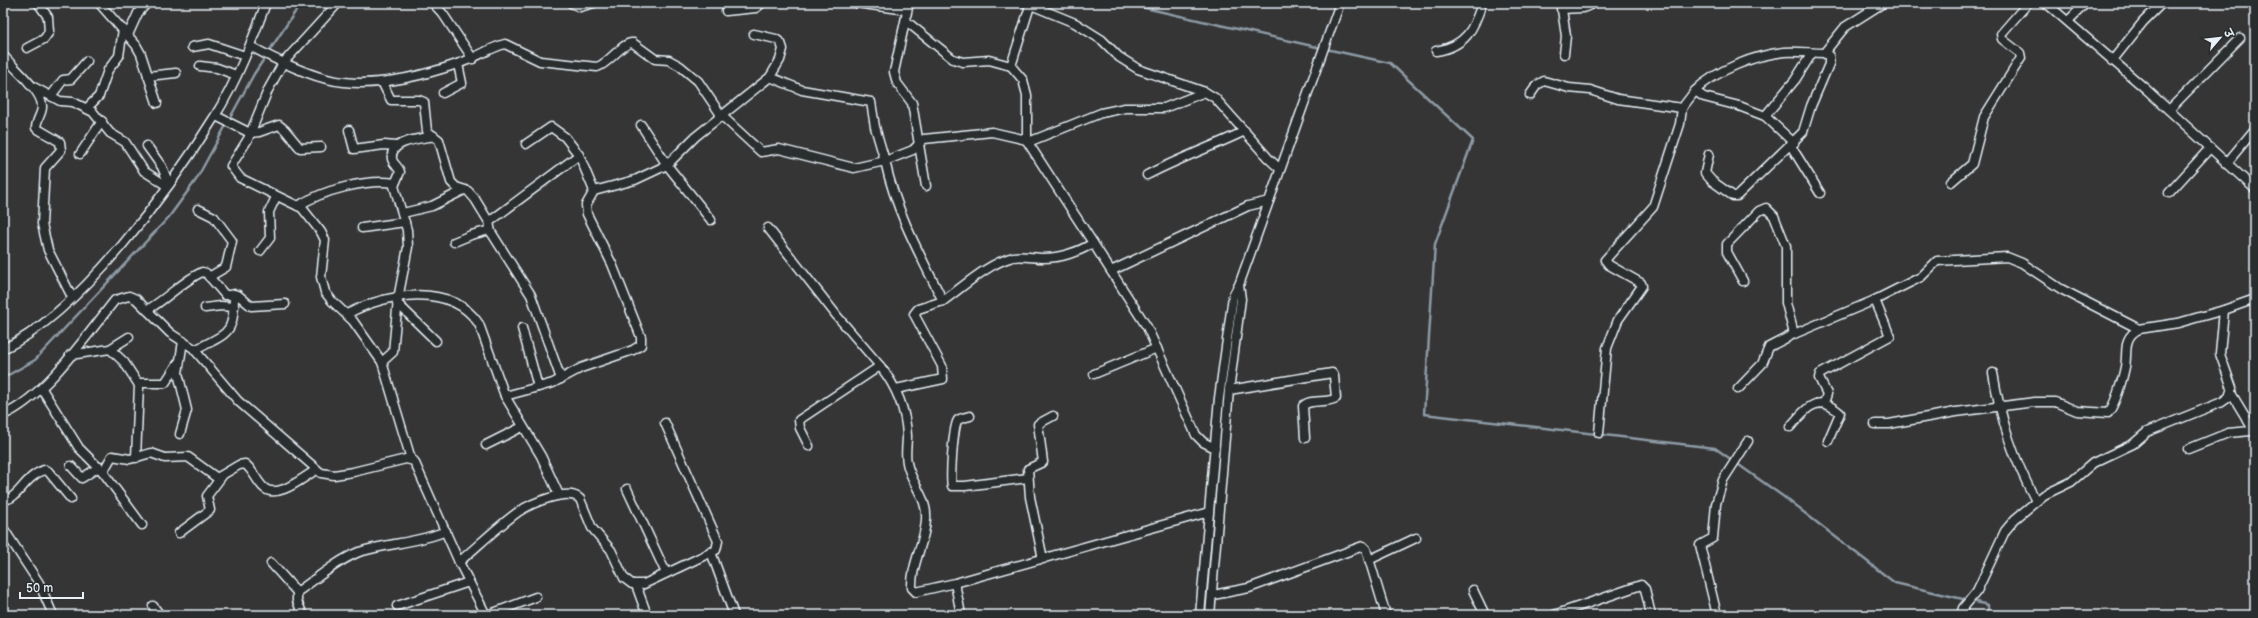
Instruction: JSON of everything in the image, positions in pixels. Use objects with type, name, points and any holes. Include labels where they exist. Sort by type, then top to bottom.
[{"type":"street","points":[[27,48],[44,39],[49,32],[48,17],[38,3]]},
{"type":"street","points":[[99,3],[126,32],[141,54],[157,103]]},
{"type":"street","points":[[87,108],[99,96],[108,70],[119,56],[126,32],[138,13],[147,3]]},
{"type":"street","points":[[3,349],[45,323],[72,297],[102,266],[168,185],[216,116],[245,56],[252,47],[266,3]]},
{"type":"street","points":[[338,3],[281,61],[268,90],[246,131],[245,144],[232,163],[231,168],[240,178],[276,197],[298,206],[316,223],[325,240],[321,264],[323,285],[328,297],[347,314],[382,362],[411,459],[416,463],[459,562],[487,615],[536,597]]},
{"type":"street","points":[[433,3],[443,14],[473,59]]},
{"type":"street","points":[[571,3],[580,7],[594,3]]},
{"type":"street","points":[[726,10],[756,8],[762,3]]},
{"type":"street","points":[[856,3],[908,6],[906,21],[899,40],[894,72],[897,83],[912,103],[926,186]]},
{"type":"street","points":[[1200,615],[1215,448],[1230,314],[1234,293],[1239,285],[1340,3]]},
{"type":"street","points":[[1436,51],[1456,44],[1466,37],[1474,26],[1482,3]]},
{"type":"street","points":[[1564,54],[1566,36],[1561,6],[1583,8],[1595,3]]},
{"type":"street","points":[[1824,53],[1845,27],[1883,3]]},
{"type":"street","points":[[1951,182],[1972,164],[1984,117],[2021,58],[2020,53],[2002,39],[2000,34],[2028,3]]},
{"type":"street","points":[[2046,3],[2169,110],[2226,164],[2255,189]]},
{"type":"street","points":[[2068,22],[2086,3]]},
{"type":"street","points":[[2112,61],[2143,22],[2162,3]]},
{"type":"street","points":[[1011,66],[1028,4],[1075,23],[1102,40],[1119,57],[1138,69],[1205,92],[1220,102],[1280,169]]},
{"type":"street","points":[[906,21],[953,59],[964,62],[989,60],[1011,66],[1023,80],[1028,95],[1027,141],[1111,271],[1122,291],[1145,323],[1194,430],[1205,442],[1215,448]]},
{"type":"street","points":[[505,396],[538,387],[562,378],[581,368],[633,350],[641,345],[641,337],[612,264],[587,214],[586,205],[594,191],[635,180],[667,165],[721,115],[770,77],[780,60],[783,49],[781,43],[776,39],[754,34]]},
{"type":"street","points":[[2169,110],[2240,38]]},
{"type":"street","points":[[252,47],[281,61],[335,81],[382,82],[402,79],[458,64],[473,59],[505,44],[540,62],[597,67],[603,66],[626,44],[633,43],[655,59],[669,60],[680,66],[698,81],[721,115],[761,152],[779,149],[854,168],[885,161],[913,150],[919,142],[924,139],[992,132],[1006,134],[1027,141],[1038,139],[1102,113],[1125,108],[1164,108],[1205,92]]},
{"type":"street","points":[[192,47],[209,44],[245,56]]},
{"type":"street","points":[[1599,433],[1607,348],[1621,314],[1642,286],[1641,283],[1610,265],[1606,260],[1653,207],[1680,124],[1682,108],[1706,80],[1724,70],[1762,57],[1786,52],[1824,53],[1830,59],[1812,106],[1807,124],[1792,144],[1734,197],[1712,181],[1705,173],[1709,154]]},
{"type":"street","points":[[1765,116],[1795,80],[1812,53]]},
{"type":"street","points":[[3,55],[30,84],[38,96],[42,107],[36,128],[60,142],[62,146],[61,150],[45,168],[42,224],[45,244],[72,297]]},
{"type":"street","points":[[51,96],[63,80],[71,79],[86,61]]},
{"type":"street","points":[[443,93],[463,81],[458,64]]},
{"type":"street","points":[[200,66],[217,68],[236,75]]},
{"type":"street","points":[[148,76],[176,73]]},
{"type":"street","points":[[770,77],[802,90],[871,102],[875,127],[893,196],[899,212],[943,301]]},
{"type":"street","points":[[1530,95],[1538,85],[1544,81],[1569,88],[1590,90],[1618,99],[1682,108]]},
{"type":"street","points":[[382,82],[391,100],[419,100],[424,102],[427,131],[439,140],[451,182],[475,199],[531,295],[562,378]]},
{"type":"street","points":[[30,84],[60,101],[73,102],[87,108],[102,121],[110,133],[125,142],[142,168],[168,185]]},
{"type":"street","points":[[1695,91],[1704,97],[1739,106],[1765,116],[1792,144],[1820,193]]},
{"type":"street","points":[[216,116],[246,131],[259,132],[279,125],[286,130],[300,148],[321,146]]},
{"type":"street","points":[[80,154],[102,121]]},
{"type":"street","points":[[642,125],[667,165],[711,220]]},
{"type":"street","points":[[526,144],[551,127],[565,137],[579,155],[594,191]]},
{"type":"street","points":[[2226,164],[2255,128]]},
{"type":"street","points":[[349,130],[354,149],[389,144],[396,146],[434,136]]},
{"type":"street","points":[[1147,175],[1196,151],[1208,150],[1245,131]]},
{"type":"street","points":[[147,146],[162,166],[168,185]]},
{"type":"street","points":[[382,362],[393,352],[398,301],[408,248],[403,212],[394,188],[400,172],[392,160],[396,146]]},
{"type":"street","points":[[2169,193],[2210,148]]},
{"type":"street","points":[[454,242],[490,226],[579,155]]},
{"type":"street","points":[[298,206],[312,197],[328,192],[381,182],[395,183]]},
{"type":"street","points":[[403,212],[432,206],[464,190]]},
{"type":"street","points":[[260,251],[270,238],[269,212],[276,197]]},
{"type":"street","points":[[1111,271],[1248,206],[1269,201]]},
{"type":"street","points":[[1743,281],[1728,252],[1728,244],[1759,211],[1766,208],[1774,216],[1786,246],[1786,303],[1794,334]]},
{"type":"street","points":[[198,209],[214,216],[232,241],[226,267],[209,277]]},
{"type":"street","points":[[362,228],[405,222]]},
{"type":"street","points":[[768,228],[837,316],[880,366],[896,389],[905,426],[907,463],[923,498],[927,515],[925,531],[915,561],[912,588],[916,592],[956,583],[1210,512]]},
{"type":"street","points":[[896,389],[943,379],[942,366],[914,314],[915,311],[925,306],[943,301],[986,270],[1002,261],[1014,257],[1044,258],[1068,254],[1093,243]]},
{"type":"street","points":[[1738,389],[1762,364],[1768,348],[1794,334],[1875,300],[1921,277],[1938,261],[2007,257],[2022,263],[2061,289],[2139,329]]},
{"type":"street","points":[[147,310],[160,303],[179,286],[200,272],[204,272],[225,294],[234,294],[242,297],[254,307],[285,304]]},
{"type":"street","points":[[1210,615],[1229,390],[1241,299],[1239,285]]},
{"type":"street","points":[[195,350],[228,331],[233,322],[234,294]]},
{"type":"street","points":[[347,314],[370,303],[398,301],[425,295],[438,296],[472,315],[479,324],[505,396],[522,427],[541,456],[558,495]]},
{"type":"street","points":[[3,415],[21,406],[42,389],[119,297],[133,297],[170,333],[195,350],[238,401],[292,446],[316,470],[325,474],[340,474],[411,459]]},
{"type":"street","points":[[1875,424],[1889,424],[2035,402],[2055,402],[2077,411],[2108,413],[2112,408],[2125,368],[2127,341],[2132,332],[2139,329],[2178,323],[2224,310],[2255,299]]},
{"type":"street","points":[[1824,403],[1828,394],[1819,378],[1820,374],[1890,336],[1875,300]]},
{"type":"street","points":[[398,301],[436,341]]},
{"type":"street","points":[[206,308],[222,306],[234,307]]},
{"type":"street","points":[[2188,449],[2228,433],[2251,432],[2251,426],[2232,392],[2230,380],[2220,354],[2224,310]]},
{"type":"street","points":[[522,328],[538,387]]},
{"type":"street","points":[[70,355],[110,349],[129,337]]},
{"type":"street","points":[[180,434],[187,410],[178,373],[178,362],[183,341]]},
{"type":"street","points":[[1094,374],[1157,348]]},
{"type":"street","points":[[110,349],[124,362],[138,384],[140,392],[136,458]]},
{"type":"street","points":[[138,384],[165,383],[178,362]]},
{"type":"street","points":[[809,446],[800,428],[799,420],[880,366]]},
{"type":"street","points":[[1229,390],[1332,373],[1334,376],[1336,398],[1306,403],[1303,406],[1305,438]]},
{"type":"street","points":[[1993,373],[1999,407],[2016,463],[2036,501]]},
{"type":"street","points":[[42,389],[79,448],[101,469],[142,525]]},
{"type":"street","points":[[1961,615],[1963,608],[1977,591],[2005,531],[2015,519],[2036,501],[2054,489],[2072,482],[2093,463],[2105,456],[2133,444],[2154,429],[2226,400],[2232,392]]},
{"type":"street","points":[[1790,427],[1810,407],[1818,402],[1824,403],[1840,413],[1828,441]]},
{"type":"street","points":[[970,416],[960,419],[956,423],[953,449],[952,486],[966,486],[1028,478]]},
{"type":"street","points":[[1043,559],[1028,478],[1028,468],[1043,462],[1038,424],[1053,416]]},
{"type":"street","points":[[459,562],[518,512],[530,505],[558,495],[572,494],[580,499],[592,528],[611,550],[624,578],[628,582],[636,585],[644,584],[711,552],[718,547],[718,541],[665,423]]},
{"type":"street","points":[[486,445],[522,427]]},
{"type":"street","points":[[1717,615],[1700,545],[1701,542],[1712,538],[1716,504],[1723,480],[1748,441]]},
{"type":"street","points":[[70,466],[83,478],[101,469],[112,456],[127,459],[136,458],[151,453],[165,458],[188,457],[215,478],[222,476],[239,465],[245,464],[262,487],[268,491],[276,492],[316,470]]},
{"type":"street","points":[[3,498],[8,499],[13,497],[26,481],[44,470],[48,471],[71,499]]},
{"type":"street","points":[[179,533],[210,510],[207,496],[222,476]]},
{"type":"street","points":[[627,489],[666,574]]},
{"type":"street","points":[[3,528],[39,583],[53,615]]},
{"type":"street","points":[[303,615],[296,600],[298,592],[346,559],[360,552],[423,540],[446,531]]},
{"type":"street","points":[[1369,560],[1416,538]]},
{"type":"street","points":[[1212,595],[1249,588],[1360,546],[1366,549],[1386,615]]},
{"type":"street","points":[[711,552],[734,615]]},
{"type":"street","points":[[271,563],[298,592]]},
{"type":"street","points":[[397,606],[469,582]]},
{"type":"street","points":[[956,583],[961,615]]},
{"type":"street","points":[[636,585],[647,615]]},
{"type":"street","points":[[1554,615],[1641,585],[1645,590],[1651,615]]},
{"type":"street","points":[[1473,590],[1485,615]]},
{"type":"street","points":[[153,606],[160,615]]},
{"type":"waterway","points":[[3,378],[35,360],[169,217],[196,180],[254,74],[301,3]]},
{"type":"waterway","points":[[1123,3],[1321,48]]},
{"type":"waterway","points":[[1326,49],[1390,63],[1473,140],[1435,244],[1424,414],[1715,448],[1784,497],[1895,583],[1967,600]]},
{"type":"waterway","points":[[1972,601],[1988,605],[1988,615]]}]
